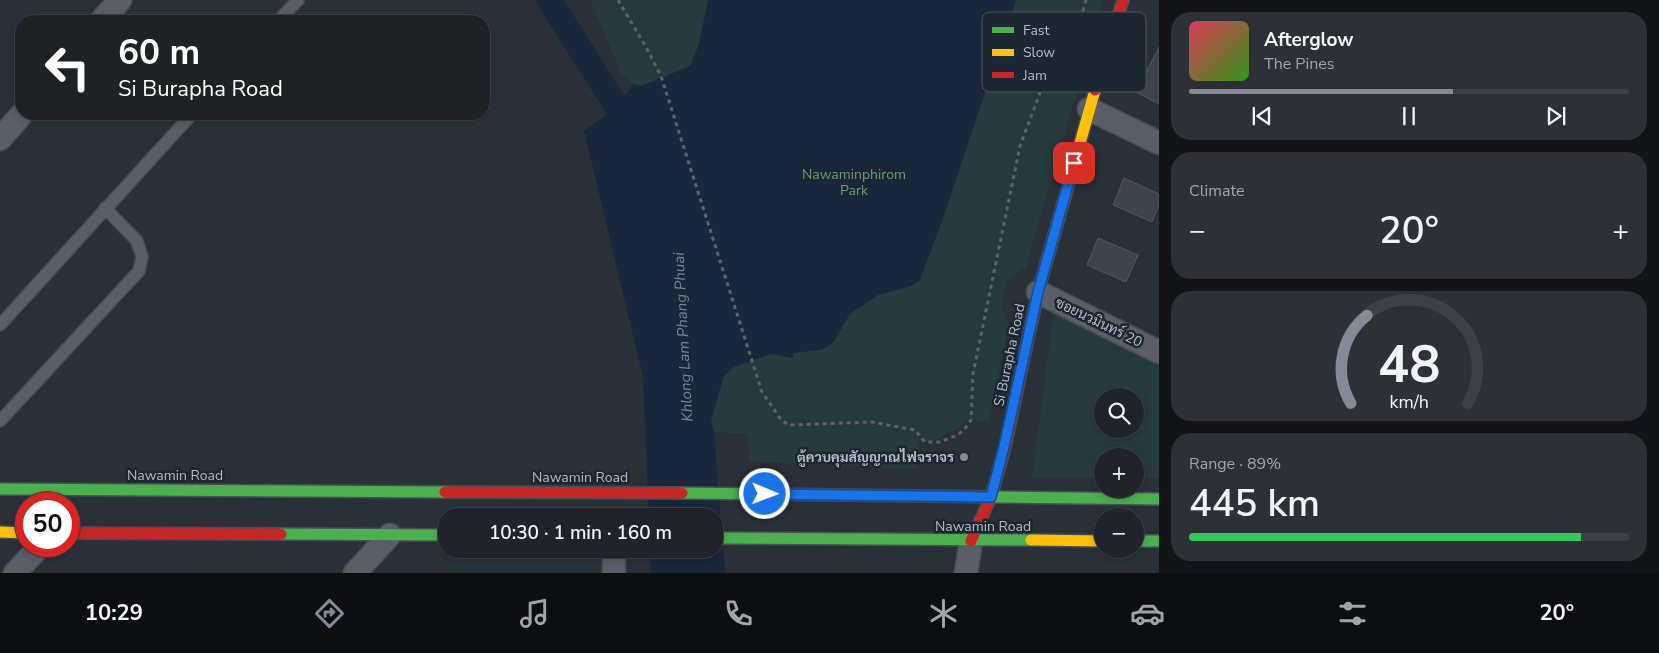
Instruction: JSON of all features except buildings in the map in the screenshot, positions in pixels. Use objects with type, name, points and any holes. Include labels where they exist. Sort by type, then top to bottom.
[{"type":"main road","name":"Si Burapha Road","points":[[1119,12],[1123,0]]},
{"type":"main road","name":"Si Burapha Road","points":[[971,541],[991,497],[1038,292],[1094,92]]},
{"type":"main road","name":"Nawamin Road","points":[[0,488],[1159,499]]},
{"type":"main road","points":[[0,532],[15,533]]},
{"type":"main road","points":[[80,533],[438,535]]},
{"type":"main road","name":"Nawamin Road","points":[[723,538],[1094,541]]},
{"type":"main road","points":[[1144,541],[1159,541]]},
{"type":"street","points":[[107,15],[120,0]]},
{"type":"street","points":[[1089,109],[1159,142]]},
{"type":"street","points":[[0,139],[17,120]]},
{"type":"street","name":"ซอยนวมินทร์ 20","points":[[1038,292],[1159,352]]},
{"type":"street","points":[[355,573],[390,535]]},
{"type":"street","points":[[966,573],[971,541]]},
{"type":"street","points":[[15,573],[30,557]]},
{"type":"street","points":[[614,558],[614,573]]},
{"type":"lane","points":[[284,15],[298,0]]},
{"type":"lane","points":[[0,325],[186,120]]},
{"type":"lane","points":[[0,421],[139,272],[142,257],[137,241],[105,208]]},
{"type":"path","points":[[618,0],[661,76],[762,392],[782,421],[790,425],[872,422],[915,430],[925,442],[940,442],[964,430],[971,420],[973,374],[1020,146],[1040,92]]},
{"type":"green space","name":"Nawaminphirom Park","points":[[590,0],[1103,0],[1100,12],[982,12],[982,92],[1076,92],[1026,267],[1007,281],[1001,306],[1009,325],[989,422],[969,420],[932,442],[919,442],[917,469],[749,462],[748,434],[714,432],[711,420],[724,376],[633,84],[621,73]]},
{"type":"green space","points":[[1054,308],[1159,360],[1159,478],[1144,478],[1144,448],[1094,448],[1094,478],[1032,478]]},
{"type":"water","name":"Khlong Lam Phang Phuai","points":[[708,0],[1016,0],[1012,12],[982,12],[982,92],[985,92],[946,210],[920,280],[911,286],[878,295],[850,314],[833,343],[821,350],[793,353],[793,358],[771,354],[734,367],[724,376],[711,420],[714,432],[720,508],[649,508],[643,377],[584,131],[617,107],[633,84],[641,86],[690,66],[699,44]]},
{"type":"water","points":[[723,547],[725,573],[651,573],[650,558],[723,558]]},
{"type":"waterway","points":[[549,0],[617,107],[631,138]]},
{"type":"traffic: fast","points":[[0,489],[445,492]]},
{"type":"traffic: fast","points":[[682,493],[1159,499]]},
{"type":"traffic: fast","points":[[281,534],[438,535]]},
{"type":"traffic: fast","points":[[723,538],[1031,540]]},
{"type":"traffic: fast","points":[[1144,541],[1159,541]]},
{"type":"traffic: slow","points":[[1031,325],[1038,292],[1094,92]]},
{"type":"traffic: slow","points":[[0,532],[15,533]]},
{"type":"traffic: slow","points":[[1031,540],[1094,541]]},
{"type":"traffic: jam","points":[[1119,12],[1123,0]]},
{"type":"traffic: jam","points":[[971,541],[991,497],[1005,447],[1031,325]]},
{"type":"traffic: jam","points":[[445,492],[682,493]]},
{"type":"traffic: jam","points":[[80,533],[281,534]]},
{"type":"place","name":"ตู้ควบคุมสัญญาณไฟจราจร","points":[[964,457]]},
{"type":"route","points":[[765,494],[991,497],[1038,292],[1074,163]]}]
